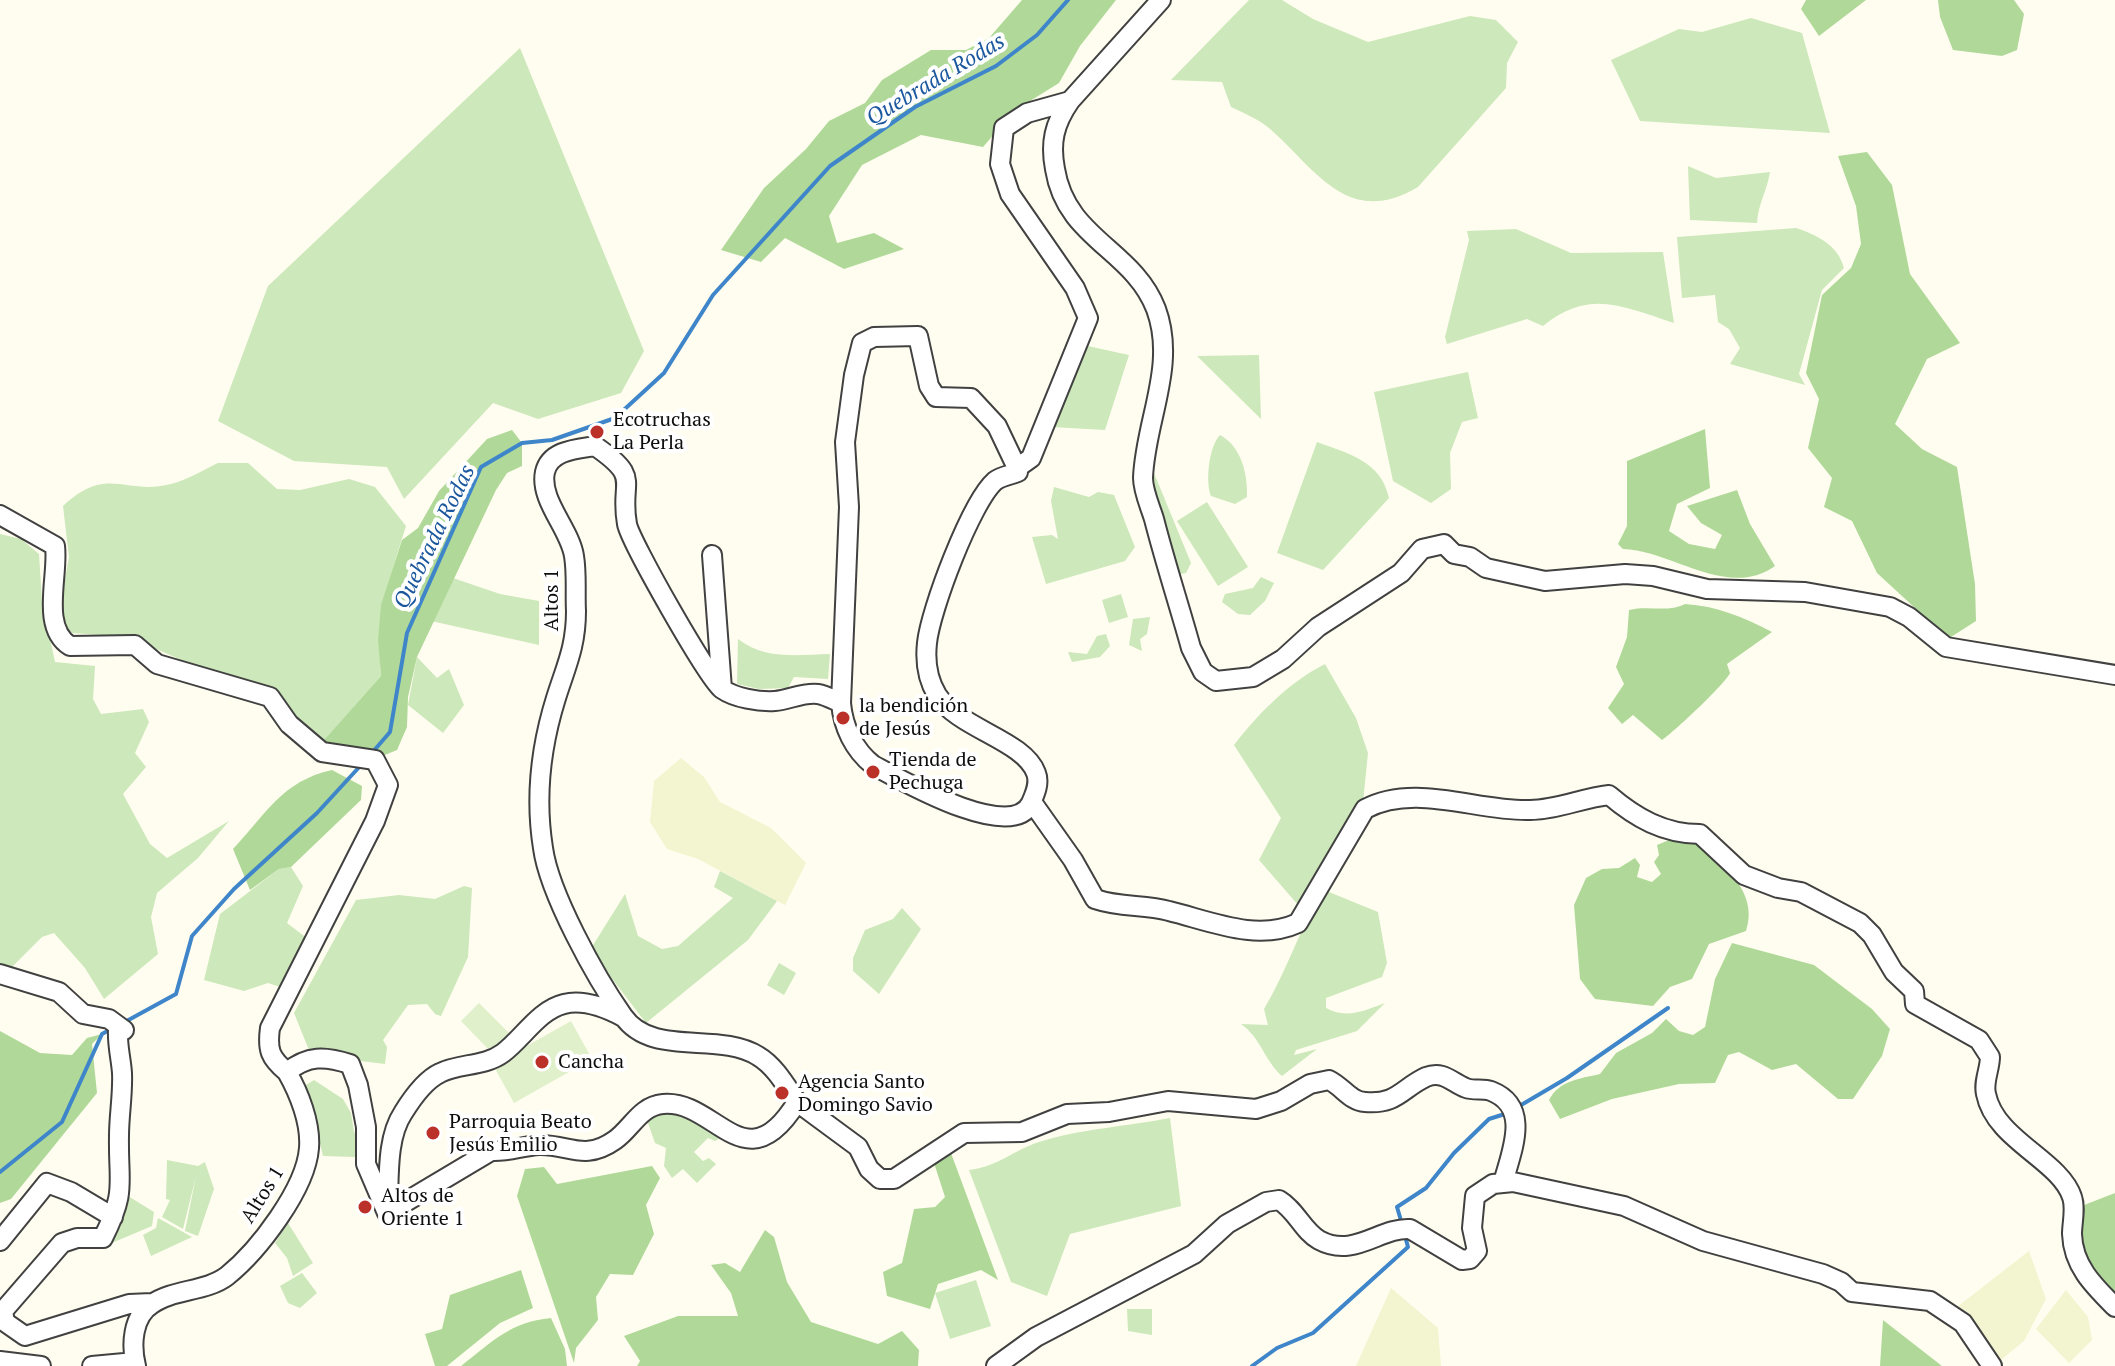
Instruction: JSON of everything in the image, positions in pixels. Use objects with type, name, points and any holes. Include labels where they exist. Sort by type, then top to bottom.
[{"type":"street","points":[[1161,0],[1070,101],[1057,119],[1051,148],[1056,177],[1069,213],[1112,252],[1146,289],[1161,331],[1162,381],[1146,446],[1143,480],[1191,648],[1203,672],[1216,681],[1253,677],[1283,659],[1318,627],[1401,573],[1422,549],[1444,544],[1454,554],[1470,557],[1486,568],[1545,581],[1625,574],[1653,576],[1707,589],[1805,592],[1890,607],[1909,617],[1946,647],[2115,675]]},
{"type":"street","points":[[1017,468],[1031,458],[1088,318],[1075,288],[1010,194],[1000,164],[1004,128],[1027,113],[1070,101]]},
{"type":"street","points":[[918,336],[929,386],[936,397],[971,398],[997,426],[1017,468],[1018,472],[996,480],[982,498],[958,546],[927,641],[928,676],[938,697],[985,735],[1024,755],[1037,774],[1032,802],[1015,818],[984,817],[898,779],[860,754],[842,716],[849,507],[845,442],[854,375],[862,343],[874,337],[918,336]]},
{"type":"street","name":"Altos 1","points":[[722,689],[706,672],[664,593],[637,552],[627,523],[629,489],[620,463],[595,446],[561,453],[548,463],[544,475],[548,496],[574,555],[576,615],[573,655],[556,698],[543,755],[538,799],[542,847],[562,908],[623,1017],[644,1035],[709,1042],[758,1056],[781,1078],[797,1102],[858,1147],[869,1169],[880,1179],[894,1179],[964,1133],[1022,1132],[1067,1114],[1109,1112],[1168,1101],[1256,1109],[1281,1101],[1310,1084],[1329,1080],[1354,1100],[1388,1101],[1404,1095],[1427,1077],[1443,1075],[1467,1088],[1489,1090],[1508,1101],[1517,1130],[1503,1183]]},
{"type":"street","name":"Altos 1","points":[[0,515],[55,546],[54,612],[57,632],[64,642],[70,646],[135,645],[157,664],[270,697],[289,724],[322,752],[366,759],[388,785],[375,821],[270,1028],[268,1046],[272,1060],[287,1072],[297,1089],[309,1146],[295,1191],[258,1244],[225,1278],[152,1303],[129,1304],[25,1336],[5,1322],[3,1311],[62,1243],[77,1238],[103,1238],[113,1217]]},
{"type":"street","points":[[712,555],[722,689],[754,699],[776,701],[817,694],[841,703]]},
{"type":"street","points":[[1032,802],[1073,860],[1095,899],[1121,908],[1167,910],[1199,921],[1258,931],[1285,929],[1298,923],[1365,809],[1385,801],[1463,801],[1527,810],[1609,795],[1658,827],[1676,834],[1700,834],[1744,875],[1778,888],[1801,892],[1860,923],[1872,935],[1894,972],[1914,991],[1915,1004],[1979,1040],[1990,1057],[1985,1090],[1991,1111],[2013,1138],[2064,1183],[2073,1199],[2072,1239],[2079,1266],[2115,1307]]},
{"type":"street","points":[[0,974],[59,992],[83,1014],[121,1027],[118,1029],[117,1043],[122,1072],[119,1138],[122,1174],[113,1217],[71,1192],[47,1183],[0,1241]]},
{"type":"street","points":[[387,1213],[390,1160],[400,1116],[417,1093],[439,1073],[473,1066],[501,1054],[552,1008],[567,1003],[605,1008],[623,1017]]},
{"type":"street","points":[[287,1072],[301,1060],[318,1057],[350,1064],[358,1085],[366,1127],[366,1164],[387,1213]]},
{"type":"street","points":[[387,1213],[491,1151],[511,1153],[539,1145],[588,1152],[614,1141],[650,1107],[664,1103],[690,1107],[722,1131],[738,1138],[764,1136],[786,1119],[797,1102]]},
{"type":"street","points":[[996,1366],[1036,1337],[1194,1254],[1227,1224],[1266,1202],[1279,1200],[1294,1208],[1312,1234],[1330,1243],[1368,1243],[1406,1229],[1462,1260],[1470,1259],[1477,1251],[1472,1228],[1475,1196],[1493,1184],[1513,1182],[1624,1206],[1703,1241],[1823,1274],[1841,1282],[1852,1292],[1930,1301],[1963,1323],[1992,1366]]},
{"type":"street","points":[[92,1366],[136,1364],[136,1327],[152,1303]]},
{"type":"street","points":[[0,1361],[41,1366]]},
{"type":"green space","points":[[1022,0],[1116,0],[1080,46],[1059,83],[1014,111],[983,147],[921,135],[862,165],[829,216],[837,243],[874,233],[904,249],[844,269],[785,238],[761,262],[721,250],[764,188],[806,149],[829,121],[865,103],[882,80],[931,50],[966,50],[989,38]]},
{"type":"green space","points":[[1249,0],[1282,0],[1313,19],[1368,42],[1470,16],[1496,20],[1518,42],[1507,63],[1506,88],[1418,187],[1393,198],[1371,201],[1352,198],[1334,189],[1269,128],[1231,107],[1222,82],[1171,80]]},
{"type":"green space","points":[[1806,0],[1866,0],[1819,36],[1801,9]]},
{"type":"green space","points":[[1938,0],[2014,0],[2024,14],[2017,50],[2002,56],[1953,50],[1940,17]]},
{"type":"green space","points":[[1751,18],[1802,33],[1830,133],[1640,121],[1611,60],[1679,29],[1702,32]]},
{"type":"green space","points":[[520,48],[644,351],[621,393],[538,419],[493,403],[404,499],[387,467],[294,461],[218,421],[268,286]]},
{"type":"green space","points":[[1867,152],[1892,185],[1910,274],[1960,343],[1927,359],[1895,424],[1922,449],[1957,467],[1975,584],[1976,621],[1951,637],[1877,573],[1852,521],[1824,507],[1832,478],[1808,448],[1819,399],[1806,373],[1822,295],[1851,268],[1861,244],[1856,206],[1838,156]]},
{"type":"green space","points":[[1688,166],[1716,178],[1770,172],[1757,223],[1690,220]]},
{"type":"green space","points":[[1796,228],[1832,247],[1844,268],[1822,290],[1799,374],[1805,385],[1730,364],[1740,348],[1729,329],[1718,322],[1715,295],[1682,298],[1677,237]]},
{"type":"green space","points":[[1516,229],[1571,253],[1663,252],[1674,323],[1623,307],[1592,304],[1560,314],[1543,326],[1527,319],[1447,344],[1445,337],[1469,240],[1467,231]]},
{"type":"green space","points":[[1083,345],[1129,355],[1105,430],[1052,427]]},
{"type":"green space","points":[[1259,355],[1261,419],[1197,356]]},
{"type":"green space","points":[[1468,372],[1478,418],[1462,422],[1450,453],[1451,489],[1431,503],[1393,481],[1374,392]]},
{"type":"green space","points":[[1705,429],[1710,488],[1677,504],[1669,531],[1689,544],[1715,549],[1722,535],[1701,523],[1687,506],[1737,490],[1750,524],[1775,566],[1757,575],[1738,578],[1719,576],[1641,551],[1623,549],[1618,544],[1627,526],[1627,461]]},
{"type":"green space","points":[[512,430],[522,443],[522,466],[507,473],[496,490],[417,657],[408,697],[407,727],[397,750],[380,757],[323,741],[381,676],[378,640],[381,605],[402,540],[418,528],[439,491],[487,439]]},
{"type":"green space","points":[[1220,435],[1238,453],[1246,479],[1247,497],[1235,504],[1211,496],[1209,490],[1211,455]]},
{"type":"green space","points":[[1317,442],[1352,455],[1371,467],[1385,485],[1389,498],[1323,570],[1277,553]]},
{"type":"green space","points":[[218,463],[248,463],[277,489],[300,490],[349,479],[375,487],[406,526],[382,617],[381,676],[323,741],[260,685],[202,669],[129,637],[72,633],[65,626],[62,595],[69,557],[63,506],[92,487],[105,484],[155,487],[171,484]]},
{"type":"green space","points":[[1154,473],[1191,563],[1186,573],[1176,575],[1147,478]]},
{"type":"green space","points":[[1054,487],[1089,497],[1098,492],[1114,495],[1135,547],[1125,561],[1046,584],[1032,537],[1052,535],[1058,539],[1051,501]]},
{"type":"green space","points":[[1207,502],[1248,567],[1218,586],[1177,521]]},
{"type":"green space","points":[[0,534],[21,539],[39,554],[42,601],[55,662],[95,666],[93,699],[101,714],[143,709],[149,722],[135,753],[146,767],[123,794],[150,844],[167,858],[229,821],[198,858],[157,893],[151,917],[158,954],[104,999],[85,968],[54,933],[42,937],[12,967],[0,963]]},
{"type":"green space","points":[[1261,577],[1274,583],[1265,601],[1250,615],[1238,614],[1222,602],[1225,594],[1253,588]]},
{"type":"green space","points":[[453,578],[500,594],[539,601],[539,645],[431,621]]},
{"type":"green space","points":[[1121,594],[1128,617],[1109,623],[1102,600]]},
{"type":"green space","points":[[1685,604],[1730,613],[1772,632],[1727,664],[1730,673],[1726,678],[1699,708],[1662,740],[1633,715],[1622,724],[1608,708],[1624,684],[1616,667],[1627,637],[1629,610],[1672,608]]},
{"type":"green space","points":[[1150,617],[1147,634],[1140,639],[1142,651],[1129,645],[1133,619]]},
{"type":"green space","points":[[1106,634],[1110,646],[1100,657],[1072,662],[1068,652],[1087,654],[1097,636]]},
{"type":"green space","points":[[738,639],[748,646],[770,653],[830,654],[828,679],[794,677],[788,688],[759,689],[737,684]]},
{"type":"green space","points":[[417,657],[437,678],[449,669],[464,705],[443,733],[408,705]]},
{"type":"green space","points":[[1325,664],[1356,718],[1368,753],[1362,812],[1299,906],[1259,860],[1281,818],[1234,745],[1275,700]]},
{"type":"green space","points":[[681,758],[704,777],[720,802],[771,828],[806,863],[785,905],[698,859],[667,849],[650,822],[654,781]]},
{"type":"green space","points":[[332,770],[362,786],[361,800],[291,867],[279,869],[250,890],[233,849],[287,791],[315,775]]},
{"type":"green space","points":[[1694,837],[1726,867],[1743,890],[1749,917],[1746,931],[1709,944],[1692,979],[1670,987],[1653,1006],[1595,999],[1580,979],[1574,905],[1586,878],[1602,869],[1619,868],[1635,858],[1640,865],[1637,877],[1652,882],[1661,874],[1654,862],[1659,855],[1657,845],[1674,838]]},
{"type":"green space","points":[[291,867],[303,886],[287,923],[308,939],[286,989],[268,983],[244,991],[204,980],[220,914],[279,869]]},
{"type":"green space","points":[[720,871],[777,901],[748,940],[646,1023],[590,950],[625,894],[638,936],[662,949],[678,946],[733,898],[714,887]]},
{"type":"green space","points":[[464,886],[472,888],[468,957],[441,1016],[427,1004],[408,1005],[383,1040],[387,1047],[385,1064],[311,1055],[294,1013],[356,900],[399,895],[435,899]]},
{"type":"green space","points":[[1324,890],[1378,912],[1387,963],[1382,977],[1326,998],[1326,1008],[1348,1013],[1385,1003],[1357,1031],[1296,1050],[1294,1055],[1317,1049],[1282,1076],[1241,1024],[1268,1025],[1264,1009]]},
{"type":"green space","points":[[902,908],[921,929],[879,994],[853,971],[853,958],[865,930],[893,919]]},
{"type":"green space","points":[[1732,943],[1814,965],[1872,1009],[1890,1029],[1882,1056],[1853,1099],[1838,1099],[1796,1064],[1772,1070],[1739,1052],[1728,1055],[1715,1083],[1679,1084],[1612,1099],[1560,1119],[1549,1100],[1553,1093],[1571,1081],[1600,1074],[1616,1053],[1652,1033],[1666,1019],[1679,1031],[1693,1035],[1705,1027],[1715,979]]},
{"type":"green space","points":[[779,963],[796,973],[784,995],[767,985]]},
{"type":"green space","points":[[479,1003],[509,1033],[490,1051],[461,1021]]},
{"type":"green space","name":"Cancha","points":[[571,1021],[592,1059],[514,1103],[493,1065]]},
{"type":"green space","points":[[0,1031],[40,1053],[72,1055],[87,1038],[102,1034],[92,1044],[97,1093],[11,1199],[0,1203]]},
{"type":"green space","points":[[314,1080],[343,1099],[351,1113],[354,1132],[363,1143],[355,1157],[323,1156],[306,1085]]},
{"type":"green space","points":[[670,1108],[706,1124],[720,1138],[715,1141],[708,1138],[694,1152],[703,1161],[709,1158],[716,1164],[697,1183],[683,1169],[672,1178],[664,1166],[666,1148],[655,1143],[647,1120]]},
{"type":"green space","points":[[1170,1118],[1181,1206],[1070,1234],[1047,1296],[1011,1282],[969,1170],[1056,1137]]},
{"type":"green space","points":[[951,1153],[998,1280],[981,1270],[938,1284],[930,1309],[887,1296],[883,1272],[902,1263],[914,1209],[935,1207],[945,1197],[934,1163]]},
{"type":"green space","points":[[167,1160],[198,1166],[205,1162],[214,1189],[198,1236],[185,1231],[196,1176],[183,1229],[162,1217],[170,1200],[166,1199]]},
{"type":"green space","points":[[652,1166],[660,1178],[646,1205],[654,1234],[633,1275],[610,1274],[596,1297],[598,1320],[576,1348],[574,1363],[517,1196],[525,1169],[544,1167],[557,1184]]},
{"type":"green space","points":[[2115,1193],[2115,1299],[2083,1264],[2079,1207]]},
{"type":"green space","points":[[128,1196],[154,1212],[152,1226],[107,1245]]},
{"type":"green space","points":[[158,1218],[192,1237],[151,1256],[143,1235],[156,1228]]},
{"type":"green space","points":[[288,1223],[313,1263],[293,1276],[287,1258],[275,1243]]},
{"type":"green space","points":[[765,1230],[774,1237],[787,1282],[811,1322],[878,1344],[902,1331],[919,1350],[918,1366],[637,1366],[640,1361],[624,1336],[678,1316],[738,1316],[731,1293],[711,1265],[725,1263],[740,1272]]},
{"type":"green space","points":[[2029,1251],[2046,1299],[2024,1341],[1996,1364],[1957,1307]]},
{"type":"green space","points":[[521,1270],[533,1308],[500,1323],[447,1366],[435,1366],[425,1334],[442,1329],[450,1295]]},
{"type":"green space","points":[[302,1273],[317,1293],[300,1308],[288,1303],[280,1286]]},
{"type":"green space","points":[[976,1280],[991,1326],[950,1339],[935,1293]]},
{"type":"green space","points":[[1391,1288],[1438,1328],[1441,1366],[1356,1366]]},
{"type":"green space","points":[[2066,1290],[2088,1317],[2092,1340],[2069,1363],[2036,1329]]},
{"type":"green space","points":[[1127,1309],[1152,1309],[1152,1335],[1128,1331]]},
{"type":"green space","points":[[551,1318],[565,1349],[567,1366],[461,1366],[513,1329]]},
{"type":"green space","points":[[1883,1320],[1942,1366],[1880,1366]]},
{"type":"waterway","name":"Quebrada Rodas","points":[[371,754],[390,732],[407,633],[481,467],[522,443],[552,440],[615,418],[664,373],[713,295],[830,166],[915,107],[996,66],[1037,35],[1068,0]]},
{"type":"waterway","name":"Quebrada Rodas","points":[[123,1023],[176,994],[192,936],[234,889],[317,813],[362,764]]},
{"type":"waterway","points":[[1516,1108],[1567,1078],[1668,1008]]},
{"type":"waterway","name":"Quebrada Rodas","points":[[0,1172],[62,1122],[102,1034],[111,1029]]},
{"type":"waterway","points":[[1402,1224],[1397,1207],[1426,1188],[1454,1153],[1489,1119],[1508,1113]]},
{"type":"waterway","points":[[1252,1366],[1277,1348],[1313,1333],[1408,1247],[1405,1236]]},
{"type":"place","name":"Ecotruchas La Perla","points":[[597,432]]},
{"type":"place","name":"la bendición de Jesús","points":[[843,718]]},
{"type":"place","name":"Tienda de Pechuga","points":[[873,772]]},
{"type":"place","name":"Cancha","points":[[542,1062]]},
{"type":"place","name":"Agencia Santo Domingo Savio","points":[[782,1093]]},
{"type":"place","name":"Parroquia Beato Jesús Emilio","points":[[433,1133]]},
{"type":"place","name":"Altos de Oriente 1","points":[[365,1207]]}]
